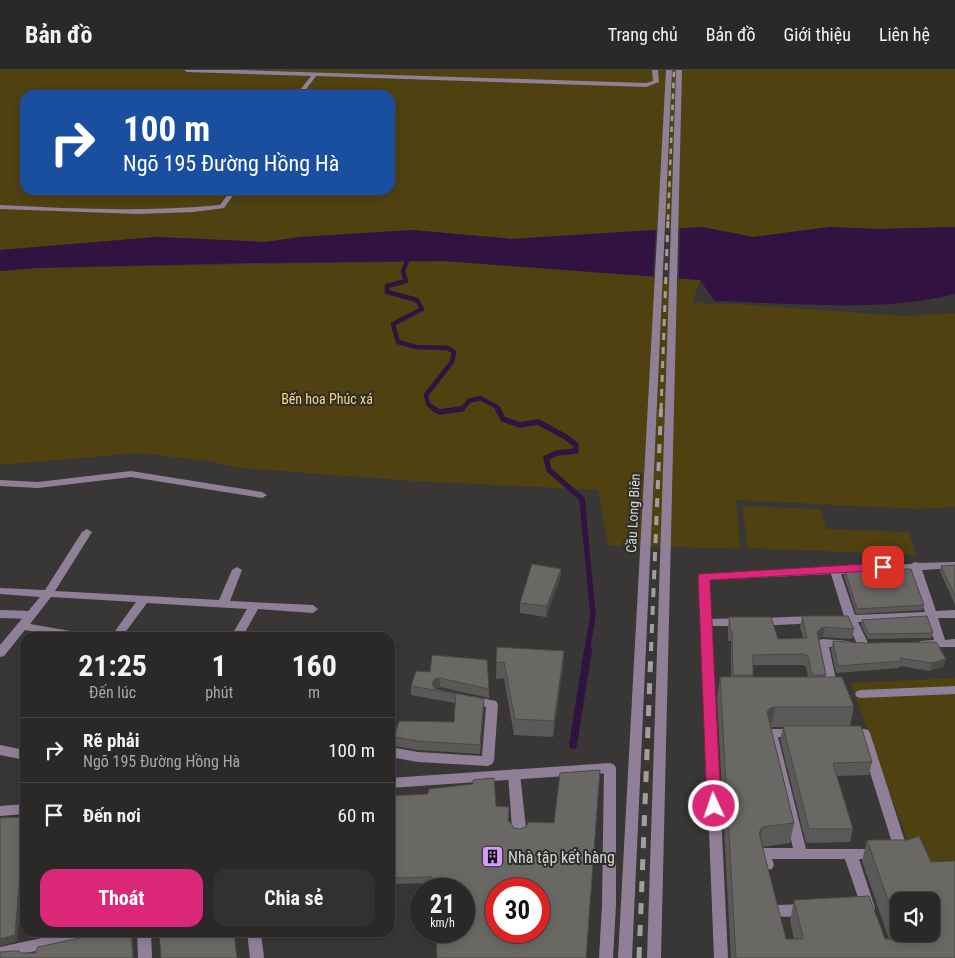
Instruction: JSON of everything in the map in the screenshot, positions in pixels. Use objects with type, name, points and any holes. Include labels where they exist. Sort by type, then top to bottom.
[{"type":"street","points":[[186,70],[646,85],[656,82],[655,70]]},
{"type":"street","name":"Cầu Long Biên","points":[[626,958],[669,70]]},
{"type":"street","points":[[654,958],[679,70]]},
{"type":"street","points":[[303,90],[314,75]]},
{"type":"street","points":[[0,207],[116,213],[167,213],[222,207],[230,195]]},
{"type":"street","points":[[0,483],[38,485],[131,474],[262,495]]},
{"type":"street","points":[[0,653],[48,594],[87,532]]},
{"type":"street","points":[[721,958],[713,691],[706,623],[704,576],[915,565],[955,565]]},
{"type":"street","points":[[915,565],[942,644]]},
{"type":"street","points":[[223,604],[237,570]]},
{"type":"street","points":[[832,690],[824,643],[867,645],[851,620],[834,570]]},
{"type":"street","points":[[0,591],[314,609]]},
{"type":"street","points":[[119,632],[143,600]]},
{"type":"street","points":[[240,632],[254,606]]},
{"type":"street","points":[[0,614],[30,615]]},
{"type":"street","points":[[706,623],[851,620],[955,614]]},
{"type":"street","points":[[22,626],[55,632]]},
{"type":"street","points":[[916,644],[955,643]]},
{"type":"street","points":[[861,694],[955,690]]},
{"type":"street","points":[[395,753],[418,757],[488,761],[492,704],[458,697]]},
{"type":"street","points":[[771,882],[764,854],[801,854],[850,854],[902,854],[864,733],[771,733],[801,854]]},
{"type":"street","points":[[0,750],[20,754]]},
{"type":"street","points":[[395,783],[610,768],[609,905],[606,958]]},
{"type":"street","points":[[514,774],[519,828]]},
{"type":"street","points":[[0,811],[20,809]]},
{"type":"street","points":[[850,854],[870,913],[853,909]]},
{"type":"street","points":[[778,911],[818,910]]},
{"type":"street","points":[[0,953],[31,953],[85,937]]},
{"type":"street","points":[[144,937],[145,958]]},
{"type":"street","points":[[255,937],[257,958]]},
{"type":"green space","points":[[0,70],[955,70],[955,227],[877,229],[830,227],[753,237],[702,227],[512,239],[412,230],[300,237],[265,242],[157,237],[0,250]]},
{"type":"green space","name":"Bến hoa Phúc xá","points":[[444,261],[700,280],[692,303],[736,304],[905,316],[955,313],[955,507],[919,509],[736,500],[740,549],[608,545],[598,490],[414,481],[241,468],[208,461],[138,453],[0,465],[0,271],[36,268]]},
{"type":"green space","points":[[742,506],[821,509],[826,529],[909,532],[916,555],[748,548]]},
{"type":"green space","points":[[955,678],[955,958],[940,920],[940,892],[929,892],[883,777],[851,683]]},
{"type":"shaded area","points":[[702,227],[753,237],[830,227],[877,229],[955,227],[955,294],[927,300],[867,305],[805,305],[715,301],[700,280],[444,261],[248,263],[36,268],[0,271],[0,250],[157,237],[265,242],[300,237],[412,230],[512,239]]},
{"type":"pier","points":[[680,226],[679,281],[653,279],[656,228]]},
{"type":"building","points":[[532,564],[561,569],[547,606],[520,603]]},
{"type":"building","points":[[955,565],[955,596],[941,566]]},
{"type":"building","points":[[911,569],[924,605],[857,609],[845,571]]},
{"type":"building","points":[[802,616],[848,616],[854,629],[825,627],[817,632],[826,675],[812,675],[808,656],[804,654],[753,655],[753,675],[733,675],[732,631],[730,631],[729,617],[771,617],[778,639],[807,638]]},
{"type":"building","points":[[927,616],[933,633],[869,634],[862,620]]},
{"type":"building","points":[[833,641],[865,643],[936,642],[946,659],[932,663],[900,658],[901,661],[838,666]]},
{"type":"building","points":[[497,647],[564,651],[554,721],[515,719],[504,662],[496,663]]},
{"type":"building","points":[[432,655],[487,660],[489,689],[440,678],[435,679],[432,683],[435,689],[484,699],[480,745],[418,741],[395,737],[399,721],[454,722],[456,694],[411,686],[416,671],[430,672]]},
{"type":"building","points":[[720,677],[842,677],[854,707],[775,707],[770,708],[767,712],[794,823],[762,827],[759,833],[786,939],[802,939],[803,937],[794,900],[869,896],[885,939],[890,939],[890,942],[940,942],[940,892],[890,892],[890,905],[867,840],[908,840],[919,836],[931,862],[955,861],[955,958],[736,958]]},
{"type":"building","points":[[783,726],[861,726],[872,762],[833,764],[853,829],[809,829]]},
{"type":"building","name":"Nhà tập kết hàng","points":[[600,770],[586,958],[437,958],[436,943],[475,943],[475,878],[395,878],[395,796],[428,794],[429,789],[473,784],[473,780],[494,778],[496,806],[509,807],[508,821],[514,828],[526,827],[528,822],[554,823],[560,773]]},
{"type":"building","points":[[20,817],[20,873],[15,935],[0,939],[0,818]]},
{"type":"building","points":[[84,937],[131,937],[133,958],[0,958],[0,952],[19,951],[21,953],[35,953],[38,947]]},
{"type":"building","points":[[159,937],[235,937],[237,958],[161,958]]},
{"type":"waterway","points":[[410,254],[403,271],[406,281],[387,286],[387,292],[417,300],[422,309],[393,324],[398,342],[416,347],[448,348],[454,352],[452,362],[426,395],[428,404],[436,410]]},
{"type":"waterway","points":[[462,409],[469,401],[480,398],[497,407],[498,410]]},
{"type":"waterway","points":[[434,409],[439,412],[462,409]]},
{"type":"waterway","points":[[456,410],[462,409]]},
{"type":"waterway","points":[[498,409],[503,419],[520,425],[538,422],[566,437],[576,445],[576,451],[557,453],[546,458],[549,470],[582,499],[593,615],[587,651]]},
{"type":"waterway","points":[[573,745],[588,650]]},
{"type":"railway","points":[[668,220],[674,70]]},
{"type":"railway","points":[[661,410],[668,219]]},
{"type":"railway","points":[[651,651],[661,409]]},
{"type":"railway","points":[[639,958],[651,650]]},
{"type":"place","name":"Nhà tập kết hàng","points":[[492,857]]},
{"type":"route","points":[[714,806],[704,576],[883,567]]}]
